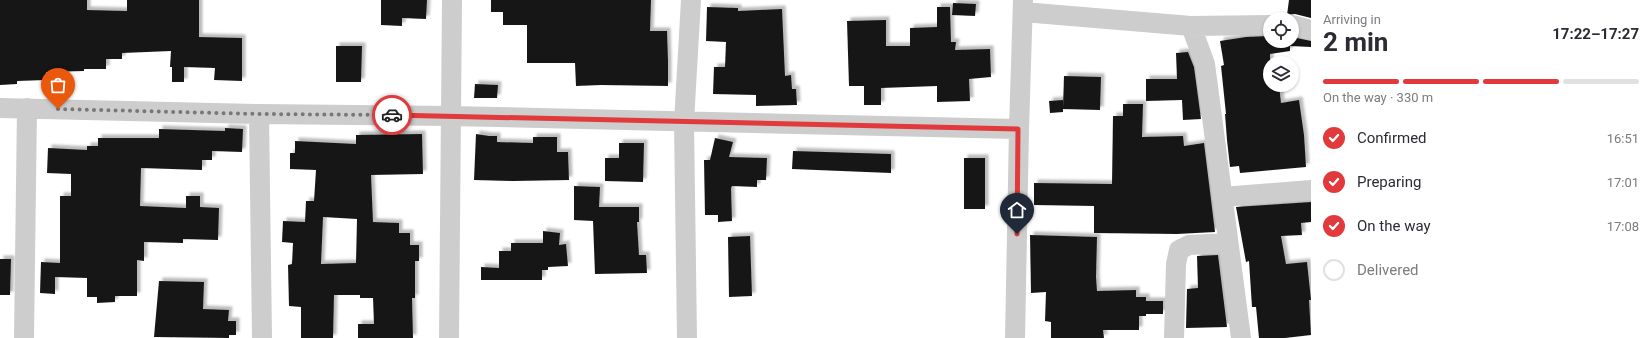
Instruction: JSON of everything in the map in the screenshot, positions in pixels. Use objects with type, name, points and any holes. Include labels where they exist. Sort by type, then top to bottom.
[{"type":"street","points":[[448,338],[452,0]]},
{"type":"street","points":[[687,338],[684,122],[691,0]]},
{"type":"street","points":[[1015,338],[1018,129],[1023,6],[1191,26],[1263,25]]},
{"type":"street","points":[[1191,26],[1205,64],[1241,338]]},
{"type":"street","points":[[1299,27],[1311,30]]},
{"type":"street","points":[[0,108],[258,114],[450,116],[1018,129]]},
{"type":"street","points":[[24,338],[28,108]]},
{"type":"street","points":[[258,114],[262,338]]},
{"type":"street","points":[[1222,197],[1311,190]]},
{"type":"street","points":[[1174,338],[1176,264],[1179,250],[1189,245],[1228,243]]},
{"type":"building","points":[[0,0],[87,0],[87,10],[127,11],[127,0],[199,0],[199,37],[242,38],[242,81],[214,80],[215,68],[184,67],[184,82],[172,82],[172,67],[170,67],[171,51],[122,53],[122,59],[106,59],[106,69],[46,72],[46,80],[17,81],[17,84],[0,85]]},
{"type":"building","points":[[381,0],[427,0],[426,19],[402,18],[402,26],[381,25]]},
{"type":"building","points":[[491,0],[651,0],[650,31],[667,31],[668,86],[576,86],[575,63],[527,63],[527,25],[503,25],[503,12],[491,12]]},
{"type":"building","points":[[1289,0],[1311,0],[1311,18],[1299,15],[1299,12],[1287,12]]},
{"type":"building","points":[[953,3],[976,4],[975,16],[952,15]]},
{"type":"building","points":[[707,7],[738,8],[738,11],[782,9],[785,76],[791,75],[792,89],[796,89],[797,105],[756,106],[756,95],[713,94],[714,67],[725,67],[726,42],[706,41]]},
{"type":"building","points":[[937,7],[950,7],[951,42],[956,42],[955,50],[990,49],[991,77],[969,79],[970,101],[937,102],[937,86],[881,88],[881,105],[864,105],[864,86],[849,86],[847,21],[886,20],[886,46],[910,46],[910,28],[937,27]]},
{"type":"building","points":[[1263,36],[1263,48],[1290,48],[1290,51],[1270,54],[1270,56],[1263,56],[1263,92],[1280,92],[1281,103],[1299,100],[1304,135],[1306,167],[1240,173],[1239,166],[1230,167],[1221,66],[1224,65],[1220,41]]},
{"type":"building","points":[[1299,38],[1311,41],[1311,47],[1299,46]]},
{"type":"building","points":[[336,46],[362,46],[361,82],[336,82]]},
{"type":"building","points":[[1188,52],[1194,67],[1201,119],[1183,120],[1182,100],[1146,101],[1146,79],[1177,79],[1176,53]]},
{"type":"building","points":[[1064,76],[1101,77],[1100,110],[1063,109],[1063,112],[1050,113],[1049,101],[1063,100],[1063,108]]},
{"type":"building","points":[[475,84],[498,85],[497,98],[474,98]]},
{"type":"building","points":[[1123,104],[1143,104],[1142,137],[1183,136],[1184,146],[1204,143],[1215,232],[1177,234],[1094,233],[1094,206],[1034,205],[1034,183],[1112,184],[1113,116],[1123,116]]},
{"type":"building","points":[[225,128],[243,129],[242,152],[212,151],[212,160],[202,160],[202,170],[141,168],[140,206],[186,208],[186,196],[200,196],[200,207],[219,208],[218,240],[183,239],[183,243],[144,242],[144,261],[137,260],[137,296],[115,296],[115,302],[97,303],[97,297],[87,297],[87,278],[55,277],[55,294],[40,293],[41,262],[60,263],[60,196],[71,196],[71,174],[47,173],[48,148],[87,150],[87,146],[98,146],[98,138],[159,138],[159,129],[225,131]]},
{"type":"building","points":[[422,134],[423,174],[371,175],[373,222],[399,223],[399,233],[410,233],[410,245],[419,245],[419,261],[415,261],[415,298],[412,298],[413,338],[358,338],[358,324],[374,324],[373,298],[360,298],[360,295],[334,295],[333,338],[301,338],[301,307],[289,306],[288,265],[292,264],[293,243],[282,242],[283,221],[305,222],[306,201],[314,201],[316,170],[290,169],[290,153],[295,153],[295,141],[356,144],[356,135]],"holes":[[[323,217],[357,219],[356,263],[321,264]]]},
{"type":"building","points":[[476,134],[497,136],[497,142],[533,143],[533,137],[557,137],[557,152],[568,152],[569,180],[474,180]]},
{"type":"building","points":[[715,138],[733,142],[729,157],[767,158],[766,180],[757,180],[757,187],[732,186],[732,221],[718,222],[718,215],[705,215],[704,160],[710,160]]},
{"type":"building","points":[[619,143],[644,143],[643,182],[605,181],[605,158],[619,158]]},
{"type":"building","points":[[793,151],[891,154],[891,173],[792,169]]},
{"type":"building","points":[[964,158],[985,158],[985,209],[964,209]]},
{"type":"building","points":[[574,186],[600,187],[599,207],[639,207],[639,222],[637,222],[639,255],[646,255],[647,273],[595,274],[593,221],[574,220]]},
{"type":"building","points":[[1311,202],[1311,222],[1301,223],[1302,235],[1281,236],[1286,264],[1307,262],[1311,300],[1309,300],[1311,335],[1285,338],[1259,338],[1256,307],[1252,307],[1249,261],[1246,262],[1236,207]]},
{"type":"building","points":[[543,231],[560,233],[559,245],[566,244],[568,266],[548,267],[548,270],[542,270],[542,280],[481,280],[481,267],[499,268],[499,251],[511,251],[511,243],[543,243]]},
{"type":"building","points":[[1030,235],[1097,237],[1097,291],[1136,290],[1136,297],[1146,297],[1146,301],[1163,301],[1163,314],[1146,314],[1146,316],[1139,316],[1139,330],[1103,330],[1104,338],[1051,338],[1051,322],[1045,321],[1046,292],[1031,293]]},
{"type":"building","points":[[750,236],[752,296],[729,297],[728,237]]},
{"type":"building","points":[[1218,255],[1227,327],[1186,328],[1187,289],[1198,288],[1197,256]]},
{"type":"building","points":[[0,259],[11,259],[10,295],[0,295]]},
{"type":"building","points":[[159,281],[204,282],[203,309],[229,310],[228,321],[236,321],[236,335],[229,335],[229,338],[154,337]]},
{"type":"way so far","points":[[58,109],[258,114],[392,115]]},
{"type":"route","points":[[392,115],[1018,129],[1017,234]]}]
